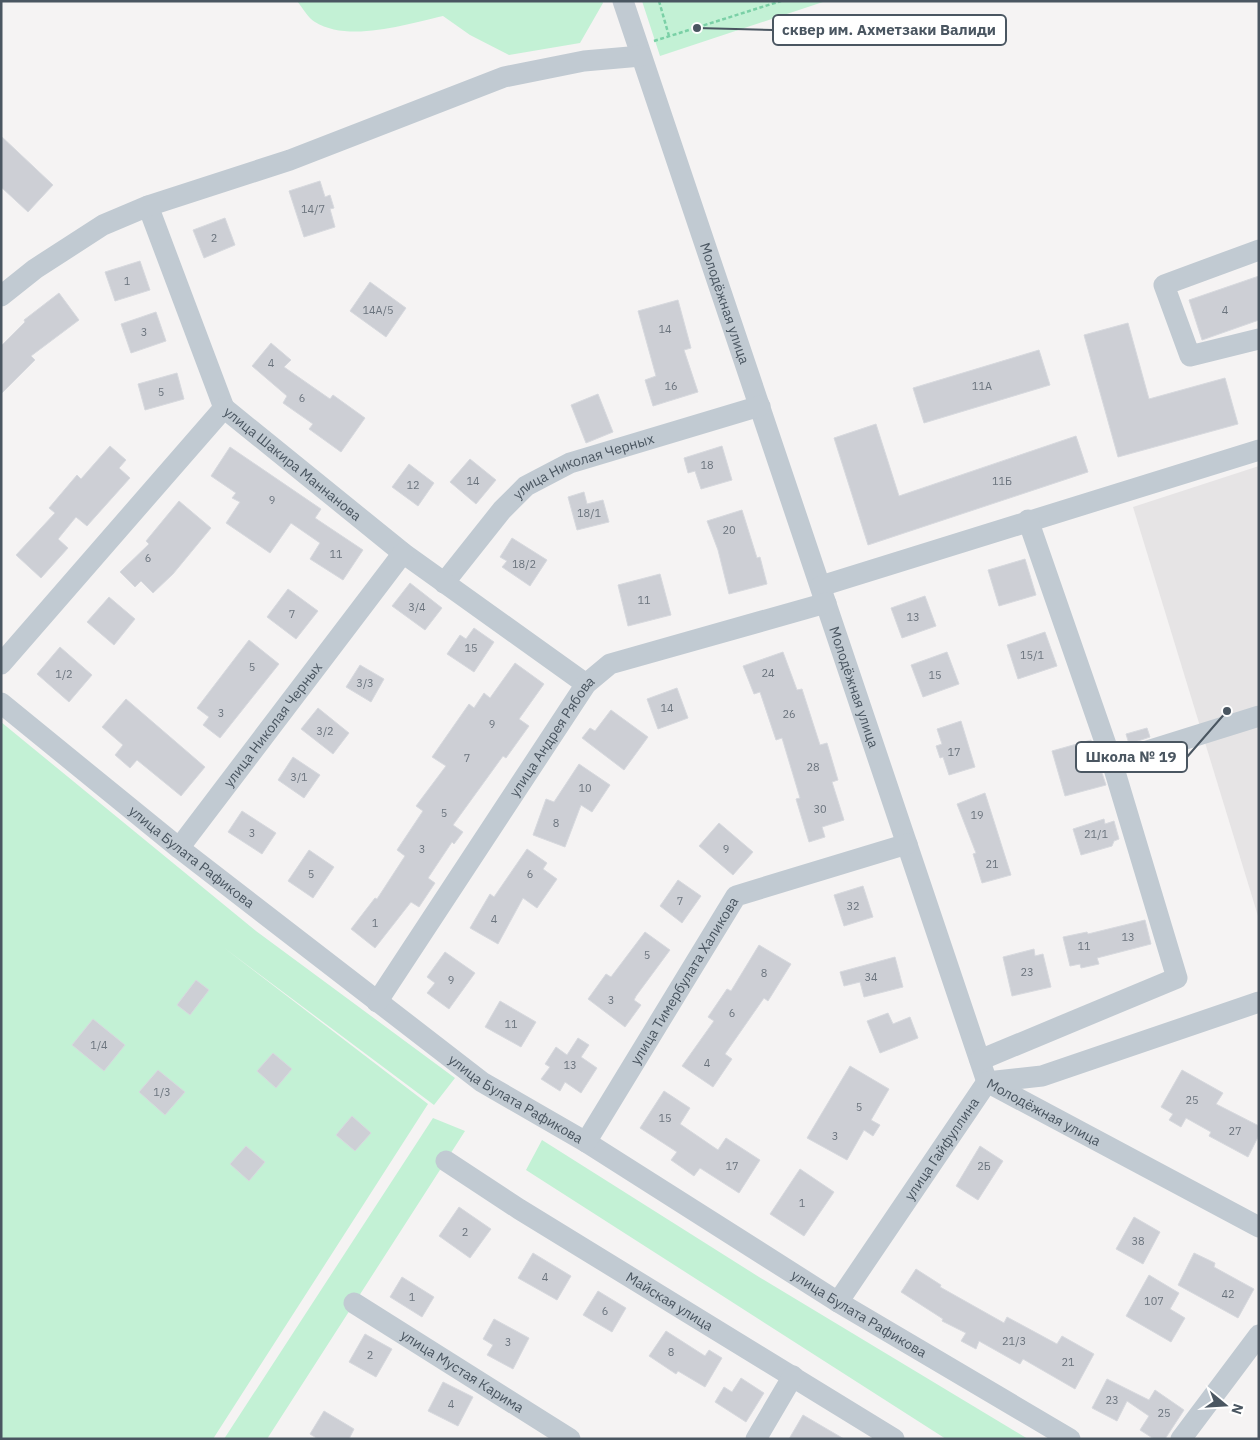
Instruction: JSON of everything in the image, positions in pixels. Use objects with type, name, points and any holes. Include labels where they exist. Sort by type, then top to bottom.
[{"type":"street","name":"Молодёжная улица","points":[[623,1],[987,1082],[1259,1227]]},
{"type":"street","points":[[1,296],[34,269],[103,225],[148,206],[290,160],[504,77],[640,51]]},
{"type":"street","points":[[148,206],[224,408]]},
{"type":"street","points":[[1259,250],[1164,285],[1190,356],[1259,339]]},
{"type":"street","name":"улица Николая Черных","points":[[444,583],[502,510],[526,486],[570,462],[760,406]]},
{"type":"street","name":"улица Шакира Маннанова","points":[[1,664],[224,408],[403,553],[586,684]]},
{"type":"street","name":"улица Андрея Рябова","points":[[377,1002],[586,684],[610,664],[823,595],[1028,520],[1259,450]]},
{"type":"street","points":[[980,1060],[1177,978],[1112,762],[1028,520]]},
{"type":"street","name":"улица Николая Черных","points":[[179,848],[403,553]]},
{"type":"street","name":"улица Булата Рафикова","points":[[1,703],[179,848],[482,1082],[586,1142],[838,1302],[1070,1439]]},
{"type":"street","points":[[1112,762],[1259,716]]},
{"type":"street","name":"улица Тимербулата Халикова","points":[[586,1142],[736,896],[907,844]]},
{"type":"street","points":[[987,1082],[1042,1076],[1259,1002]]},
{"type":"street","name":"улица Гайфуллина","points":[[838,1302],[987,1082]]},
{"type":"street","name":"Майская улица","points":[[446,1161],[519,1210],[894,1439]]},
{"type":"street","name":"улица Мустая Карима","points":[[354,1303],[570,1439]]},
{"type":"street","points":[[1181,1439],[1259,1335]]},
{"type":"street","points":[[756,1439],[792,1376]]},
{"type":"path","points":[[659,1],[669,36]]},
{"type":"path","points":[[640,51],[669,36],[780,1]]},
{"type":"shaded area","points":[[1259,466],[1259,916],[1258,916],[1133,507]]},
{"type":"green space","points":[[297,1],[602,1],[603,3],[580,43],[509,55],[470,35],[443,16],[378,30],[344,31],[329,28],[315,22]]},
{"type":"green space","points":[[642,1],[826,1],[660,56]]},
{"type":"green space","points":[[1,722],[256,931],[455,1078],[434,1105],[223,947],[428,1104],[213,1439],[1,1439]]},
{"type":"green space","points":[[433,1118],[465,1131],[267,1439],[224,1439]]},
{"type":"green space","points":[[542,1140],[759,1277],[1028,1439],[946,1439],[526,1170]]},
{"type":"building","points":[[1,136],[53,185],[28,212],[1,187]]},
{"type":"building","points":[[320,181],[325,197],[330,195],[334,208],[330,209],[335,227],[304,237],[289,191]]},
{"type":"building","points":[[225,218],[235,245],[204,258],[193,230]]},
{"type":"building","points":[[140,261],[150,290],[115,301],[105,272]]},
{"type":"building","points":[[1259,276],[1259,320],[1202,340],[1189,300]]},
{"type":"building","points":[[370,282],[406,308],[386,337],[350,311]]},
{"type":"building","points":[[59,293],[79,320],[31,356],[35,360],[1,394],[1,346],[25,322],[24,320]]},
{"type":"building","points":[[678,300],[691,348],[684,350],[698,392],[653,406],[645,380],[656,376],[638,311]]},
{"type":"building","points":[[156,312],[166,341],[131,353],[121,324]]},
{"type":"building","points":[[1128,323],[1149,399],[1225,378],[1238,424],[1118,457],[1084,335]]},
{"type":"building","points":[[271,343],[291,360],[284,367],[330,399],[333,395],[365,418],[341,452],[309,429],[313,424],[283,403],[287,396],[252,366]]},
{"type":"building","points":[[1039,350],[1050,385],[924,423],[913,388]]},
{"type":"building","points":[[177,373],[184,399],[145,410],[138,384]]},
{"type":"building","points":[[598,394],[613,432],[586,443],[571,405]]},
{"type":"building","points":[[876,424],[899,496],[1076,436],[1088,472],[868,545],[834,438]]},
{"type":"building","points":[[110,446],[126,460],[119,468],[130,478],[87,526],[76,517],[58,539],[68,548],[41,578],[16,555],[55,513],[49,508],[77,475],[81,479]]},
{"type":"building","points":[[722,446],[732,480],[701,489],[695,471],[688,473],[684,458]]},
{"type":"building","points":[[230,447],[321,509],[315,518],[363,550],[343,580],[310,559],[320,543],[291,523],[270,553],[226,523],[240,502],[232,498],[236,493],[211,476]]},
{"type":"building","points":[[470,459],[496,480],[476,504],[450,482]]},
{"type":"building","points":[[409,464],[434,483],[418,506],[392,487]]},
{"type":"building","points":[[584,492],[587,504],[603,500],[609,522],[577,530],[568,497]]},
{"type":"building","points":[[179,501],[211,528],[173,574],[153,593],[141,581],[135,587],[120,572],[149,544],[146,541]]},
{"type":"building","points":[[742,510],[757,558],[760,557],[767,584],[729,594],[718,550],[707,521]]},
{"type":"building","points":[[512,538],[547,560],[530,586],[502,567],[507,561],[500,557]]},
{"type":"building","points":[[1025,559],[1036,595],[999,606],[988,570]]},
{"type":"building","points":[[660,574],[671,615],[628,626],[618,585]]},
{"type":"building","points":[[410,583],[442,608],[425,630],[392,606]]},
{"type":"building","points":[[288,589],[318,611],[296,639],[267,617]]},
{"type":"building","points":[[925,596],[936,626],[902,638],[891,608]]},
{"type":"building","points":[[109,597],[135,619],[114,645],[87,622]]},
{"type":"building","points":[[474,628],[494,642],[474,672],[447,654],[460,635],[466,639]]},
{"type":"building","points":[[1045,632],[1057,666],[1018,679],[1007,645]]},
{"type":"building","points":[[249,640],[279,664],[220,738],[203,725],[209,717],[197,708]]},
{"type":"building","points":[[60,647],[92,675],[69,702],[37,674]]},
{"type":"building","points":[[783,652],[797,690],[802,689],[820,745],[827,743],[838,780],[832,782],[844,820],[822,827],[825,837],[809,842],[796,799],[800,798],[782,738],[776,740],[760,692],[754,694],[743,666]]},
{"type":"building","points":[[947,652],[959,684],[923,697],[911,665]]},
{"type":"building","points":[[515,663],[544,684],[519,719],[529,726],[506,758],[503,756],[453,825],[463,832],[454,844],[452,842],[428,878],[435,883],[419,907],[411,902],[375,948],[351,929],[375,898],[377,899],[405,856],[397,850],[423,811],[416,806],[446,766],[432,757],[469,704],[474,708],[484,693],[490,698]]},
{"type":"building","points":[[360,665],[384,679],[371,702],[346,687]]},
{"type":"building","points":[[677,688],[688,718],[658,729],[647,699]]},
{"type":"building","points":[[126,699],[205,767],[181,796],[137,760],[130,768],[115,755],[123,745],[102,727]]},
{"type":"building","points":[[318,708],[349,733],[333,754],[301,729]]},
{"type":"building","points":[[611,710],[648,737],[624,770],[582,738],[590,728],[595,731]]},
{"type":"building","points":[[961,721],[975,767],[949,775],[943,757],[940,758],[936,746],[942,744],[937,729]]},
{"type":"building","points":[[1147,728],[1150,737],[1129,744],[1126,734]]},
{"type":"building","points":[[1091,740],[1106,785],[1065,796],[1052,751]]},
{"type":"building","points":[[293,757],[320,775],[304,798],[278,780]]},
{"type":"building","points":[[579,764],[610,785],[592,812],[581,805],[565,847],[533,835],[546,799],[554,802]]},
{"type":"building","points":[[985,793],[1011,875],[982,883],[973,854],[976,853],[957,804]]},
{"type":"building","points":[[242,811],[276,833],[262,854],[228,832]]},
{"type":"building","points":[[1104,819],[1105,824],[1114,821],[1119,839],[1114,841],[1112,846],[1081,855],[1073,829]]},
{"type":"building","points":[[719,823],[753,852],[733,875],[699,846]]},
{"type":"building","points":[[527,849],[547,863],[543,869],[557,879],[537,908],[523,898],[498,944],[470,928],[490,894],[494,897]]},
{"type":"building","points":[[309,850],[334,867],[313,898],[288,881]]},
{"type":"building","points":[[678,880],[701,896],[682,923],[660,906]]},
{"type":"building","points":[[863,886],[873,917],[844,926],[834,895]]},
{"type":"building","points":[[1145,920],[1151,944],[1097,958],[1099,964],[1081,968],[1080,964],[1070,966],[1063,937],[1087,932],[1088,934]]},
{"type":"building","points":[[645,932],[670,950],[636,996],[634,1000],[641,1005],[625,1027],[588,999],[606,974],[611,977]]},
{"type":"building","points":[[759,945],[791,964],[768,1001],[764,998],[725,1054],[732,1059],[713,1087],[682,1066],[714,1021],[708,1017],[727,989],[731,991]]},
{"type":"building","points":[[1034,949],[1035,956],[1043,954],[1051,987],[1012,996],[1003,957]]},
{"type":"building","points":[[445,952],[475,973],[449,1009],[427,993],[435,983],[427,977]]},
{"type":"building","points":[[895,957],[903,987],[864,997],[860,982],[844,986],[840,972]]},
{"type":"building","points":[[196,980],[209,990],[190,1015],[177,1005]]},
{"type":"building","points":[[500,1001],[536,1022],[521,1047],[485,1027]]},
{"type":"building","points":[[888,1013],[893,1024],[910,1017],[918,1038],[880,1053],[867,1021]]},
{"type":"building","points":[[93,1019],[125,1045],[104,1071],[72,1045]]},
{"type":"building","points":[[578,1038],[589,1045],[581,1057],[597,1068],[581,1093],[565,1082],[560,1091],[541,1079],[550,1067],[545,1064],[556,1047],[567,1055]]},
{"type":"building","points":[[273,1053],[292,1069],[276,1088],[257,1071]]},
{"type":"building","points":[[850,1066],[889,1089],[871,1120],[880,1125],[873,1136],[864,1130],[847,1160],[807,1138]]},
{"type":"building","points":[[158,1070],[185,1092],[165,1115],[139,1092]]},
{"type":"building","points":[[1182,1070],[1223,1093],[1216,1104],[1259,1126],[1259,1135],[1248,1157],[1209,1136],[1211,1132],[1186,1118],[1181,1127],[1169,1120],[1173,1114],[1161,1107]]},
{"type":"building","points":[[664,1091],[690,1108],[680,1124],[718,1150],[726,1138],[760,1160],[739,1193],[700,1168],[694,1176],[671,1160],[677,1152],[640,1128]]},
{"type":"building","points":[[352,1116],[371,1133],[355,1151],[336,1135]]},
{"type":"building","points":[[246,1146],[265,1162],[249,1181],[230,1164]]},
{"type":"building","points":[[980,1146],[1003,1161],[978,1200],[956,1186]]},
{"type":"building","points":[[800,1169],[834,1192],[804,1236],[770,1214]]},
{"type":"building","points":[[459,1207],[491,1229],[470,1258],[439,1236]]},
{"type":"building","points":[[1134,1217],[1160,1232],[1143,1264],[1116,1249]]},
{"type":"building","points":[[533,1253],[571,1276],[557,1300],[518,1278]]},
{"type":"building","points":[[1194,1253],[1215,1263],[1214,1267],[1254,1289],[1238,1318],[1178,1285]]},
{"type":"building","points":[[916,1269],[941,1285],[940,1287],[1004,1323],[1007,1317],[1057,1344],[1062,1336],[1094,1354],[1075,1389],[1023,1359],[1020,1364],[979,1341],[976,1349],[961,1341],[966,1333],[942,1321],[943,1319],[901,1292]]},
{"type":"building","points":[[1149,1275],[1179,1293],[1170,1309],[1185,1318],[1171,1342],[1126,1316]]},
{"type":"building","points":[[402,1277],[434,1297],[422,1317],[390,1297]]},
{"type":"building","points":[[598,1291],[626,1308],[612,1332],[583,1315]]},
{"type":"building","points":[[494,1319],[529,1338],[513,1369],[487,1355],[493,1345],[483,1339]]},
{"type":"building","points":[[666,1331],[705,1356],[709,1350],[722,1358],[705,1387],[678,1371],[676,1374],[649,1356]]},
{"type":"building","points":[[365,1334],[392,1349],[376,1377],[349,1362]]},
{"type":"building","points":[[741,1378],[764,1393],[746,1422],[715,1402],[724,1387],[732,1392]]},
{"type":"building","points":[[1107,1379],[1149,1400],[1155,1390],[1184,1410],[1165,1439],[1154,1439],[1140,1430],[1149,1416],[1127,1401],[1117,1421],[1092,1408]]},
{"type":"building","points":[[443,1382],[473,1397],[458,1426],[428,1411]]},
{"type":"building","points":[[324,1411],[354,1429],[349,1439],[318,1439],[310,1434]]},
{"type":"building","points":[[803,1415],[844,1439],[789,1439]]},
{"type":"place","name":"сквер им. Ахметзаки Валиди","points":[[697,28]]},
{"type":"place","name":"Школа № 19","points":[[1227,711]]}]
